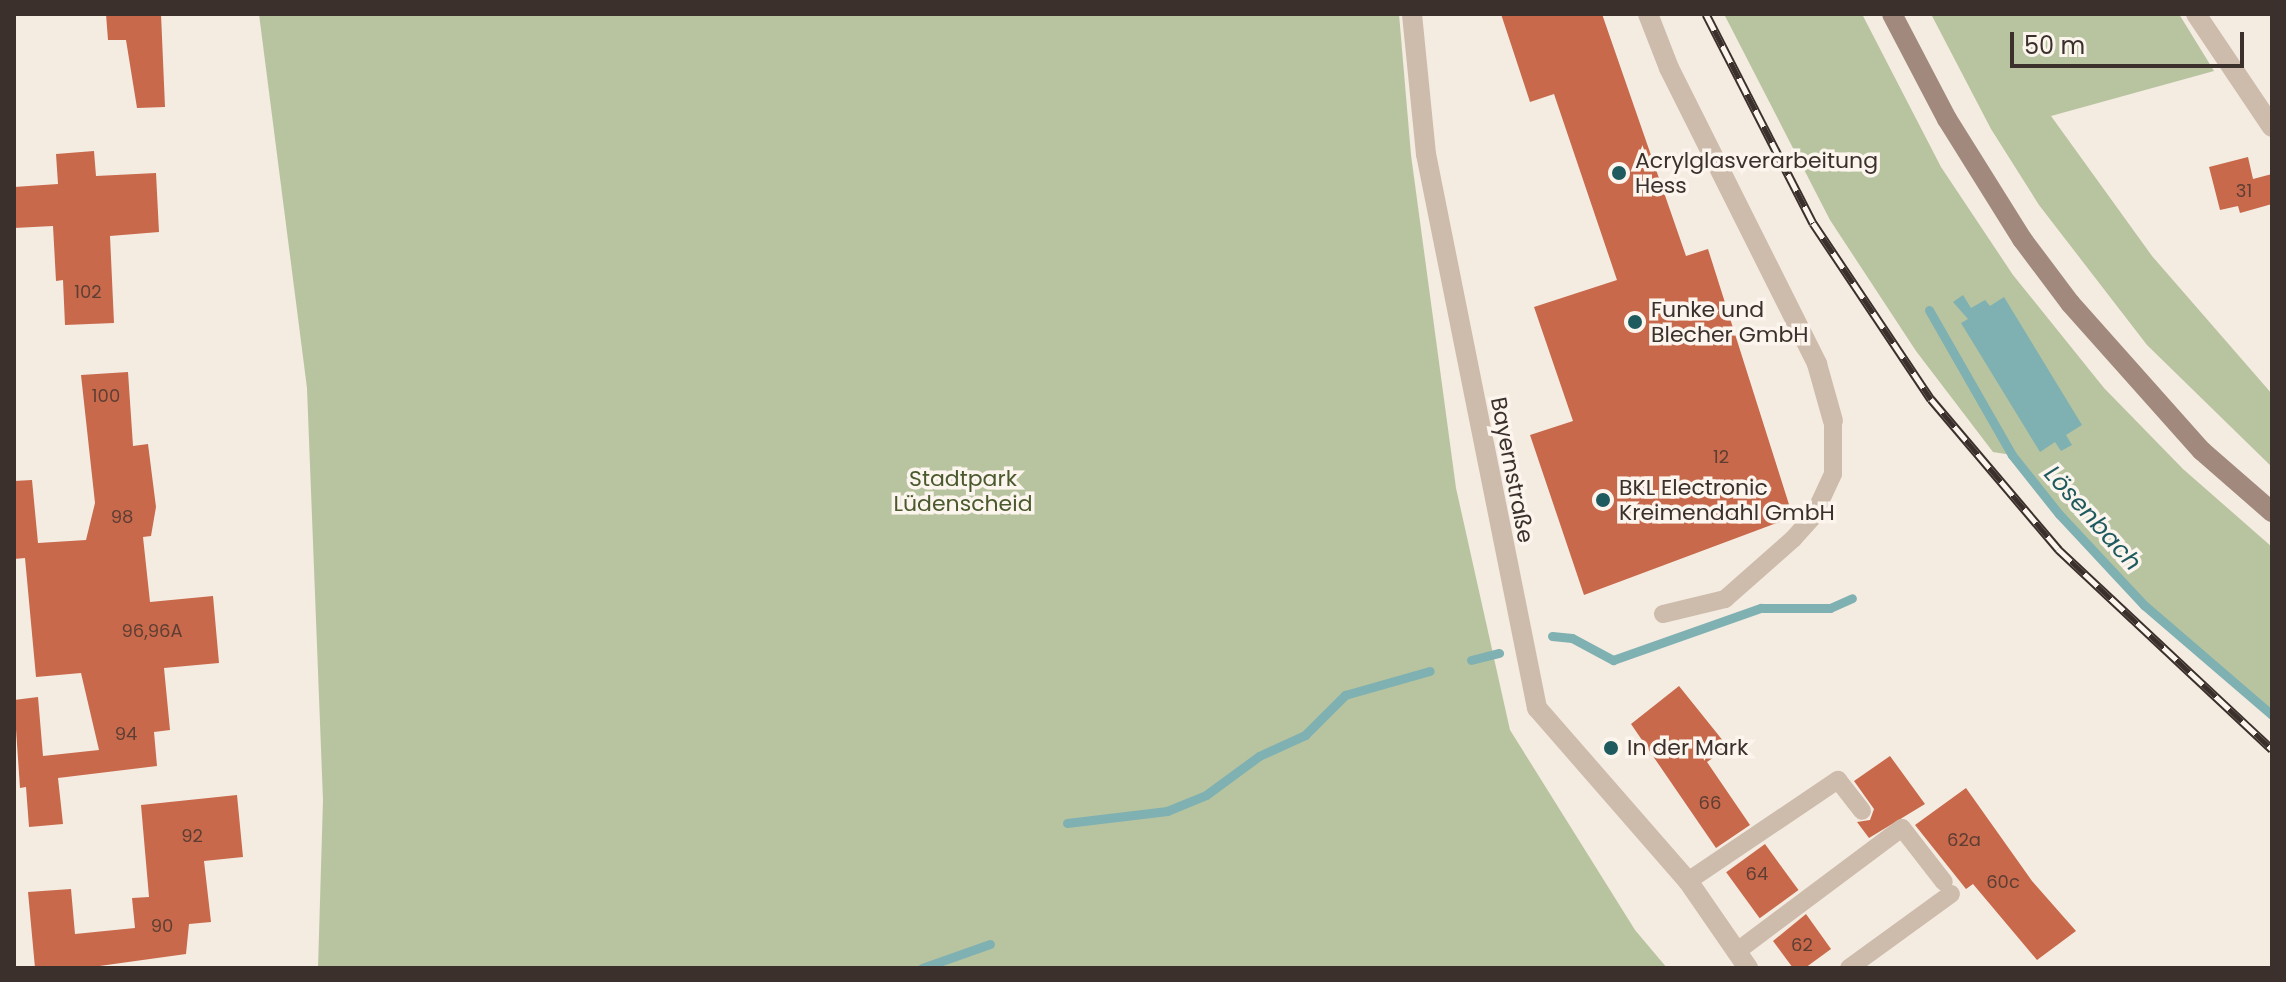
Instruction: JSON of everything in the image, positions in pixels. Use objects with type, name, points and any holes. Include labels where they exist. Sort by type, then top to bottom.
[{"type":"main road","points":[[1892,14],[1947,119],[2022,239],[2070,303],[2202,451],[2272,512]]},
{"type":"street","name":"Bayernstraße","points":[[1412,14],[1426,154],[1520,643],[1537,708],[1688,881],[1742,960]]},
{"type":"street","points":[[1648,14],[1669,68],[1817,364],[1833,421]]},
{"type":"street","points":[[2196,14],[2272,127]]},
{"type":"lane","points":[[1663,614],[1725,599],[1793,539],[1824,499],[1833,474],[1833,421]]},
{"type":"lane","points":[[1688,881],[1838,780],[1862,811]]},
{"type":"lane","name":"Bayernstraße","points":[[1742,960],[1902,828],[1948,888],[1849,968]]},
{"type":"green space","name":"Stadtpark Lüdenscheid","points":[[259,14],[1399,14],[1411,155],[1456,488],[1510,730],[1635,930],[1667,968],[318,968],[323,800],[307,388]]},
{"type":"green space","points":[[1724,14],[1862,14],[1941,167],[2013,275],[2104,388],[2183,469],[2272,547],[2272,715],[2144,605],[2059,514],[2012,455],[1993,452],[1916,351],[1830,220]]},
{"type":"green space","points":[[1931,14],[2179,14],[2214,71],[2051,116],[2152,256],[2272,394],[2272,467],[2147,345],[2039,205],[1991,129]]},
{"type":"water","points":[[1963,295],[1971,308],[1985,300],[1990,306],[2004,297],[2082,425],[2066,435],[2072,445],[2061,451],[2055,442],[2040,452],[1961,323],[1968,319],[1953,302]]},
{"type":"building","points":[[106,14],[161,14],[165,107],[137,108],[126,40],[108,40]]},
{"type":"building","points":[[1501,14],[1602,14],[1686,256],[1708,249],[1793,517],[1584,595],[1530,435],[1573,421],[1534,307],[1617,280],[1554,94],[1530,102]]},
{"type":"building","points":[[94,151],[96,176],[156,173],[159,232],[110,236],[114,323],[65,325],[63,280],[56,281],[53,226],[14,228],[14,187],[58,184],[56,154]]},
{"type":"building","points":[[2248,157],[2253,179],[2272,174],[2272,204],[2240,213],[2238,206],[2220,210],[2209,167]]},
{"type":"building","points":[[128,372],[133,446],[148,444],[156,507],[151,536],[143,537],[150,602],[213,596],[219,663],[164,668],[170,730],[154,732],[157,766],[58,778],[63,824],[29,827],[26,787],[20,788],[14,700],[38,697],[43,756],[99,750],[81,673],[36,677],[25,558],[14,559],[14,481],[32,480],[38,543],[86,540],[95,503],[81,375]]},
{"type":"building","points":[[1679,686],[1728,747],[1707,762],[1750,825],[1716,848],[1631,724]]},
{"type":"building","points":[[1890,756],[1925,804],[1869,838],[1857,822],[1870,820],[1874,809],[1854,781]]},
{"type":"building","points":[[1966,788],[2032,881],[2076,931],[2037,960],[1973,884],[1966,889],[1915,825]]},
{"type":"building","points":[[237,795],[243,857],[204,861],[211,922],[189,924],[186,954],[85,968],[35,968],[28,892],[71,889],[75,934],[135,928],[132,898],[149,897],[141,805]]},
{"type":"building","points":[[1765,844],[1799,890],[1760,918],[1726,872]]},
{"type":"building","points":[[1806,914],[1831,949],[1805,968],[1793,968],[1773,941]]},
{"type":"waterway","name":"Lösenbach","points":[[1929,310],[2012,455],[2059,514],[2144,605],[2272,715]]},
{"type":"waterway","points":[[1552,636],[1572,638],[1613,660],[1761,608],[1830,608],[1852,598]]},
{"type":"waterway","points":[[1471,660],[1499,653]]},
{"type":"waterway","points":[[1067,823],[1167,811],[1206,795],[1259,756],[1305,735],[1345,695],[1430,671]]},
{"type":"waterway","points":[[922,968],[990,944]]},
{"type":"railway","points":[[1706,14],[1813,223],[1931,399],[2058,549],[2272,749]]},
{"type":"place","name":"Acrylglasverarbeitung Hess","points":[[1619,173]]},
{"type":"place","name":"Funke und Blecher GmbH","points":[[1635,322]]},
{"type":"place","name":"BKL Electronic Kreimendahl GmbH","points":[[1603,500]]},
{"type":"place","name":"In der Mark","points":[[1611,748]]}]
